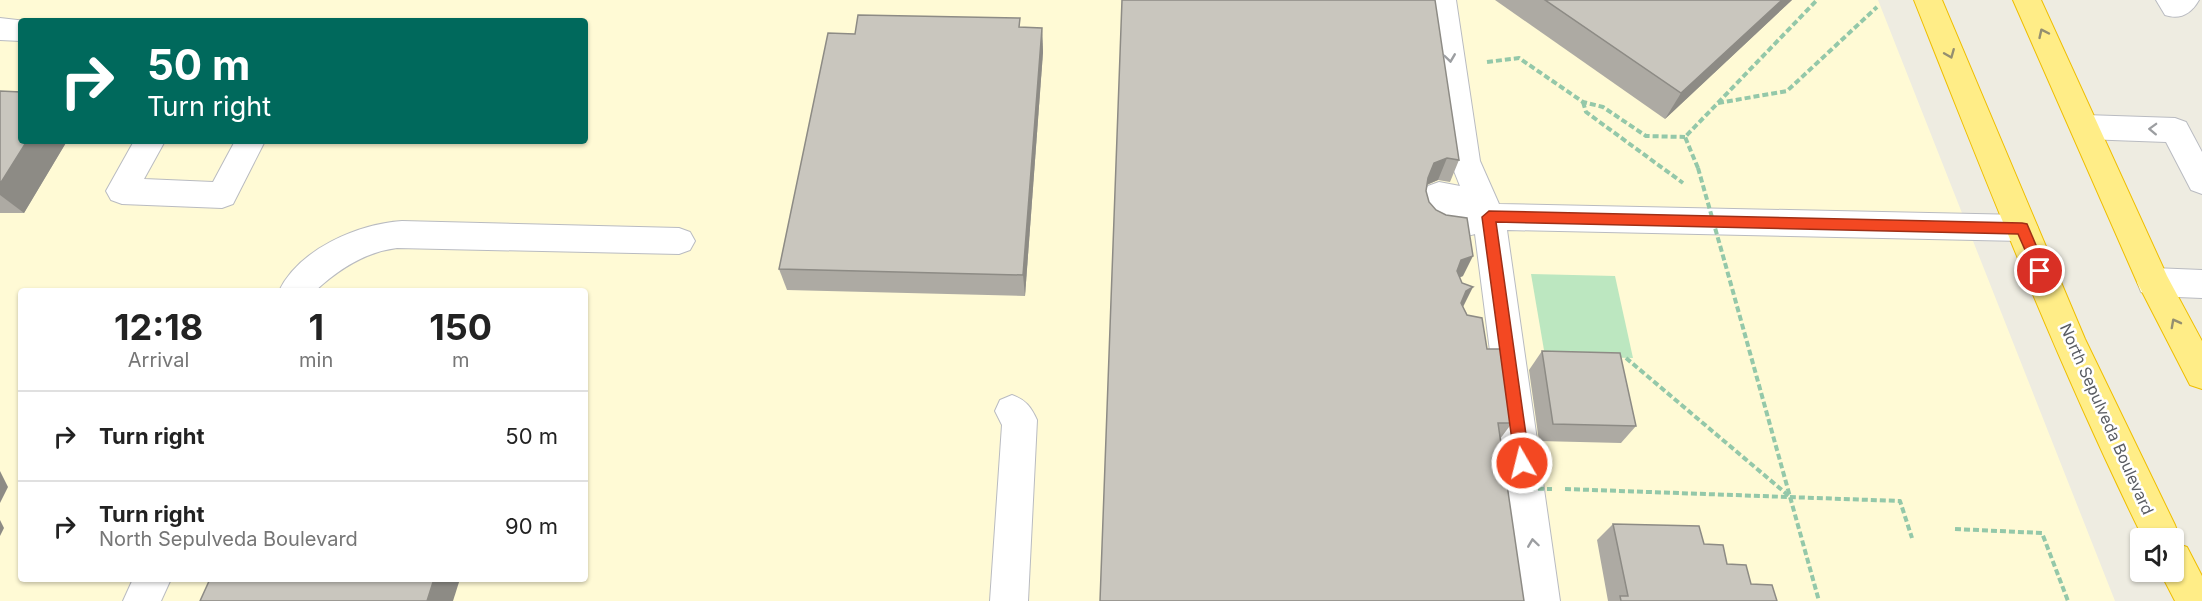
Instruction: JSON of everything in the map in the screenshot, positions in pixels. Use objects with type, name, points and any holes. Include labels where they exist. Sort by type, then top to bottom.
[{"type":"highway","name":"North Sepulveda Boulevard","points":[[1928,0],[2022,228],[2123,463],[2157,528]]},
{"type":"highway","points":[[2027,0],[2153,282],[2202,375]]},
{"type":"highway","points":[[2184,580],[2194,601]]},
{"type":"lane","points":[[1442,0],[1466,161],[1489,217],[1484,297],[1541,601]]},
{"type":"lane","points":[[0,29],[18,30]]},
{"type":"lane","points":[[2085,127],[2175,130],[2202,181]]},
{"type":"lane","points":[[148,144],[122,191],[222,195],[248,144]]},
{"type":"lane","points":[[1489,217],[2022,228]]},
{"type":"lane","points":[[298,288],[322,265],[354,247],[391,235],[431,234],[679,241]]},
{"type":"lane","points":[[2153,282],[2202,284]]},
{"type":"lane","points":[[1009,601],[1020,420],[1012,411]]},
{"type":"lane","points":[[142,601],[151,582]]},
{"type":"path","points":[[1484,62],[1519,58],[1583,102],[1603,107],[1646,136],[1685,137],[1817,0]]},
{"type":"path","points":[[1717,103],[1787,91],[1877,7]]},
{"type":"path","points":[[1583,102],[1586,112],[1683,183]]},
{"type":"path","points":[[1685,137],[1698,168],[1819,601]]},
{"type":"path","points":[[1626,358],[1790,497]]},
{"type":"path","points":[[1493,487],[1900,501],[1912,538]]},
{"type":"path","points":[[1955,530],[2042,533],[2068,601]]},
{"type":"shaded area","points":[[0,0],[1878,0],[2115,601],[0,601]]},
{"type":"green space","points":[[1531,274],[1615,276],[1633,358],[1545,356]]},
{"type":"building","points":[[1122,0],[1435,0],[1459,160],[1447,158],[1434,163],[1426,191],[1429,202],[1436,210],[1446,215],[1467,218],[1473,256],[1461,260],[1457,271],[1462,283],[1473,287],[1466,291],[1461,303],[1467,315],[1482,318],[1487,349],[1502,349],[1512,423],[1498,423],[1524,601],[1100,601]]},
{"type":"building","points":[[1545,0],[1782,0],[1681,93]]},
{"type":"building","points":[[858,15],[1020,18],[1019,27],[1042,28],[1023,275],[779,269],[828,33],[855,34]]},
{"type":"building","points":[[0,91],[18,92],[18,144],[25,144],[0,184]]},
{"type":"building","points":[[1542,351],[1620,353],[1636,426],[1553,424]]},
{"type":"building","points":[[1613,524],[1699,526],[1704,544],[1723,545],[1727,564],[1746,565],[1751,584],[1772,585],[1777,601],[1621,601],[1620,596],[1628,596]]},
{"type":"building","points":[[209,582],[433,582],[427,601],[200,601]]},
{"type":"route","points":[[1522,463],[1489,217],[2022,228],[2040,271]]}]
